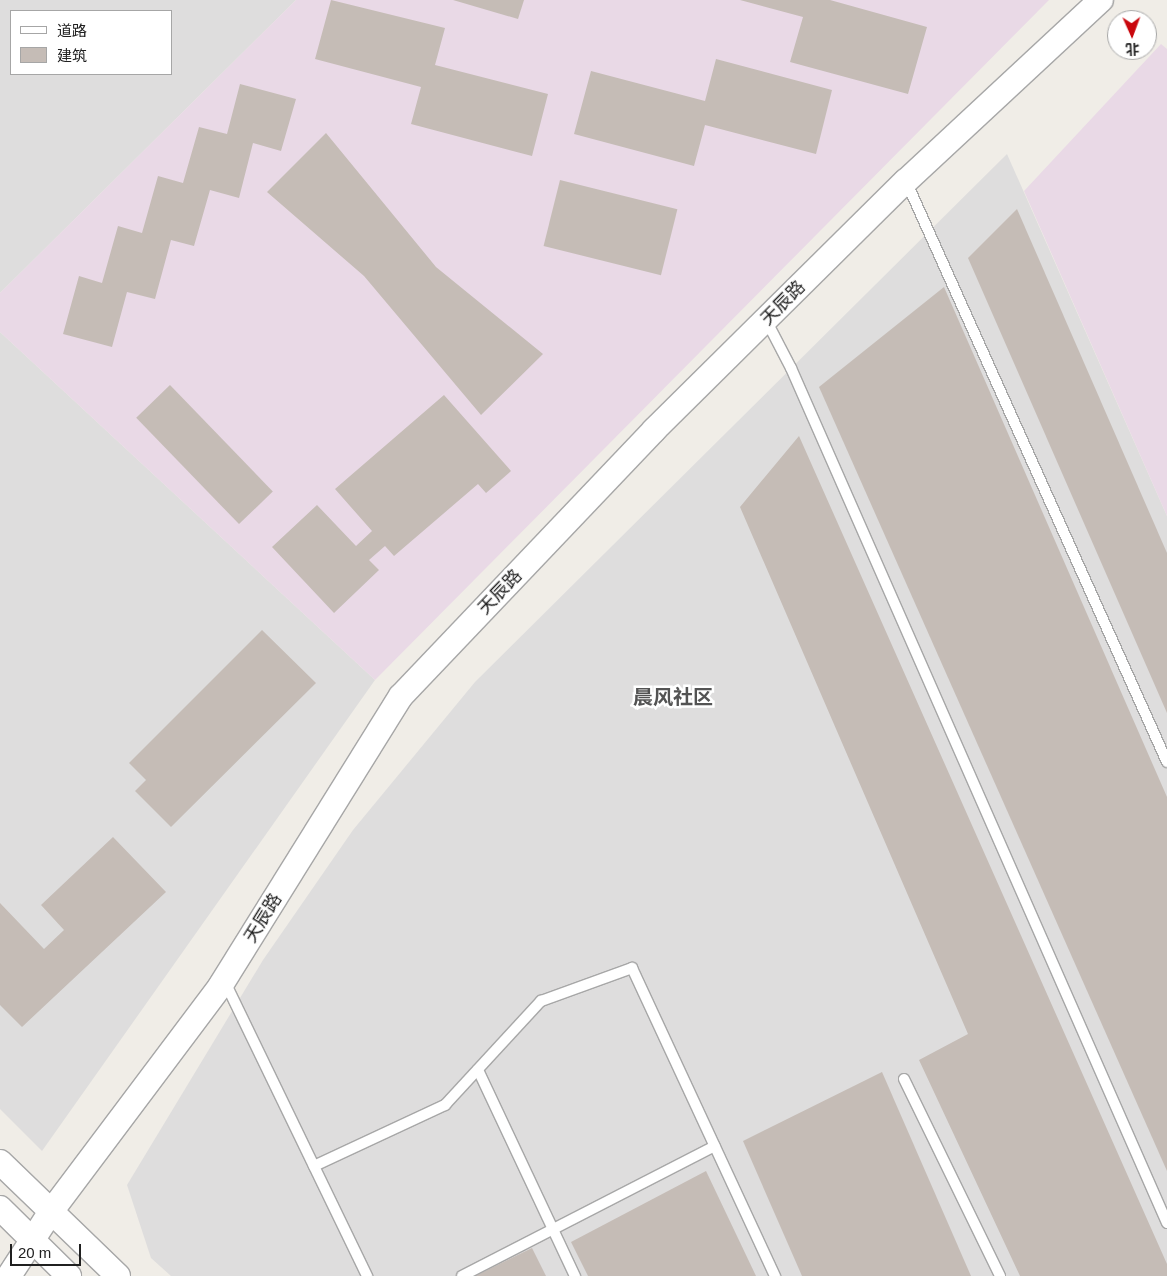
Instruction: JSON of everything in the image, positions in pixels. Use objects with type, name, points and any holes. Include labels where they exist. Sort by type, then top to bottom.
[{"type":"street","name":"天辰路","points":[[9,1276],[50,1213],[224,979],[401,696],[766,320],[906,181],[1101,0]]},
{"type":"street","points":[[0,1162],[50,1213],[118,1276]]},
{"type":"street","points":[[0,1208],[69,1276]]},
{"type":"lane","points":[[906,181],[1167,762]]},
{"type":"lane","points":[[766,320],[791,368],[1167,1223]]},
{"type":"lane","points":[[314,1166],[445,1105],[541,1001],[632,968],[775,1276]]},
{"type":"lane","points":[[224,979],[367,1276]]},
{"type":"lane","points":[[478,1070],[575,1276]]},
{"type":"lane","points":[[904,1079],[1000,1276]]},
{"type":"lane","points":[[462,1276],[715,1146]]},
{"type":"shaded area","points":[[0,0],[296,0],[0,293]]},
{"type":"shaded area","points":[[296,0],[1049,0],[375,680],[0,332],[0,293]]},
{"type":"shaded area","points":[[1161,44],[1167,49],[1167,516],[1024,191],[1146,60],[1157,60],[1157,48]]},
{"type":"shaded area","points":[[1007,154],[1167,516],[1167,1276],[171,1276],[151,1258],[127,1185],[263,960],[353,830],[475,682]]},
{"type":"shaded area","points":[[0,332],[375,680],[42,1151],[0,1109]]},
{"type":"building","points":[[331,0],[445,28],[435,65],[548,94],[532,156],[411,124],[421,87],[315,59]]},
{"type":"building","points":[[453,0],[524,0],[518,19]]},
{"type":"building","points":[[740,0],[830,0],[927,27],[908,94],[790,62],[803,17]]},
{"type":"building","points":[[716,59],[832,90],[816,154],[705,125],[694,166],[574,134],[591,71],[705,101]]},
{"type":"building","points":[[240,84],[296,99],[281,151],[253,143],[239,198],[210,190],[194,246],[171,240],[155,299],[127,292],[112,347],[63,334],[79,276],[102,283],[118,226],[142,233],[158,176],[183,183],[199,127],[227,134]]},
{"type":"building","points":[[326,133],[436,267],[543,354],[481,415],[364,276],[267,192]]},
{"type":"building","points":[[560,180],[677,209],[661,275],[544,246]]},
{"type":"building","points":[[1017,209],[1167,553],[1167,713],[968,258]]},
{"type":"building","points":[[944,287],[1167,797],[1167,1171],[819,387]]},
{"type":"building","points":[[170,385],[273,491],[239,524],[136,418]]},
{"type":"building","points":[[444,395],[511,471],[486,493],[478,484],[394,556],[385,546],[369,560],[379,570],[334,613],[272,547],[317,505],[356,546],[372,531],[335,489]]},
{"type":"building","points":[[799,436],[1167,1264],[1167,1276],[1020,1276],[919,1060],[968,1034],[740,507]]},
{"type":"building","points":[[262,630],[316,683],[171,827],[135,791],[146,780],[129,763]]},
{"type":"building","points":[[113,837],[166,892],[22,1027],[0,1005],[0,903],[44,949],[64,930],[41,905]]},
{"type":"building","points":[[882,1072],[971,1276],[802,1276],[743,1141]]},
{"type":"building","points":[[706,1171],[756,1276],[588,1276],[571,1242]]},
{"type":"building","points":[[532,1248],[546,1276],[475,1276]]},
{"type":"district","name":"晨风社区","points":[[673,697]]}]
